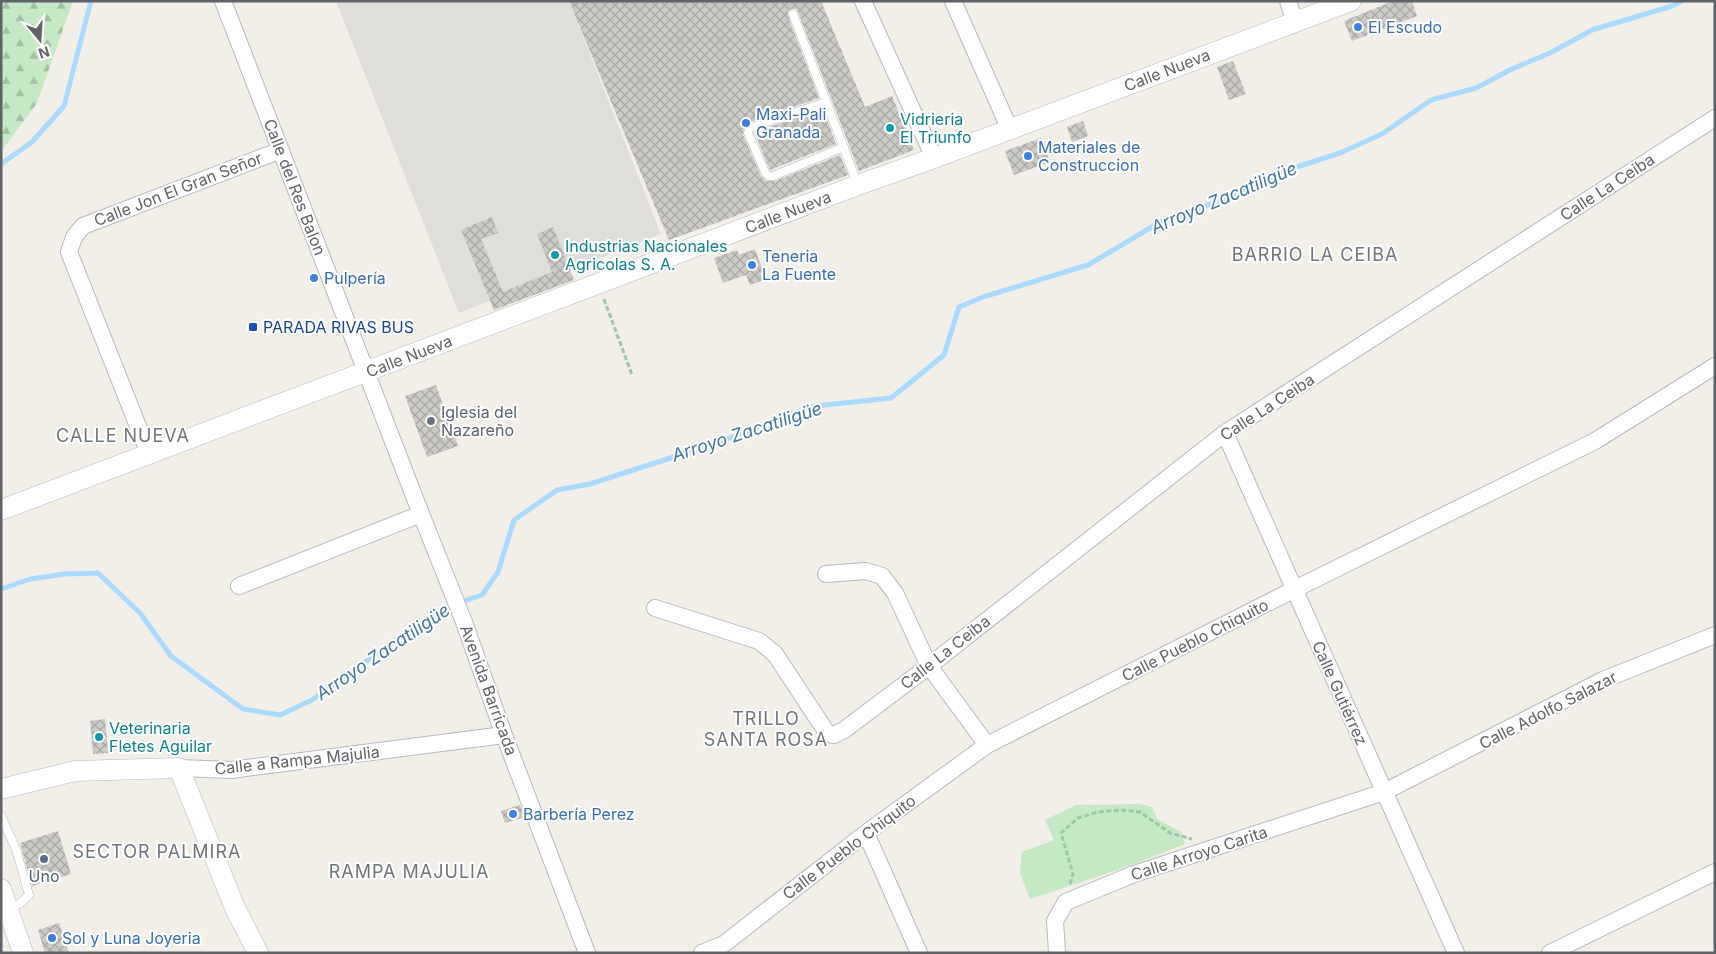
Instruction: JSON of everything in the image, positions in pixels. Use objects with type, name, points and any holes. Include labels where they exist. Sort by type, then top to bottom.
[{"type":"street","name":"Calle del Res Balon","points":[[223,1],[366,372]]},
{"type":"street","points":[[863,1],[934,158]]},
{"type":"street","points":[[953,1],[1010,130]]},
{"type":"street","points":[[1288,1],[1295,22]]},
{"type":"street","name":"Calle Nueva","points":[[1,510],[599,285],[858,185],[1010,130],[1351,1]]},
{"type":"street","name":"Calle La Ceiba","points":[[654,608],[759,641],[775,654],[827,733],[834,735],[844,730],[929,666],[1226,433],[1715,118]]},
{"type":"street","name":"Calle Jon El Gran Señor","points":[[149,454],[69,252],[74,237],[83,226],[281,150]]},
{"type":"street","name":"Calle Pueblo Chiquito","points":[[702,953],[724,944],[866,832],[987,745],[1595,441],[1715,366]]},
{"type":"street","name":"Avenida Barricada","points":[[366,372],[464,622],[504,735],[587,953]]},
{"type":"street","name":"Calle Gutiérrez","points":[[1226,433],[1456,953]]},
{"type":"street","points":[[238,586],[421,514]]},
{"type":"street","points":[[826,574],[866,571],[882,576],[895,593],[929,666],[987,745]]},
{"type":"street","name":"Calle Adolfo Salazar","points":[[1384,792],[1603,680],[1715,635]]},
{"type":"street","name":"Calle a Rampa Majulia","points":[[1,789],[75,771],[179,768],[231,770],[504,735]]},
{"type":"street","points":[[179,768],[235,908],[258,953]]},
{"type":"street","name":"Calle Arroyo Carita","points":[[1066,902],[1134,874],[1384,792]]},
{"type":"street","points":[[866,832],[919,953]]},
{"type":"street","points":[[1550,953],[1715,872]]},
{"type":"street","points":[[1,889],[23,953]]},
{"type":"street","points":[[1057,953],[1054,921],[1066,902]]},
{"type":"lane","points":[[793,14],[858,185]]},
{"type":"lane","points":[[826,102],[752,127],[748,134],[766,174],[769,176],[844,147]]},
{"type":"lane","points":[[1,816],[16,849],[29,895],[19,904],[8,908]]},
{"type":"path","points":[[599,285],[632,375]]},
{"type":"path","points":[[1066,902],[1073,874],[1061,833],[1078,818],[1098,812],[1121,810],[1140,812],[1170,833],[1196,840],[1209,850]]},
{"type":"shaded area","points":[[336,1],[569,1],[661,234],[459,313]]},
{"type":"green space","points":[[1,1],[73,1],[37,103],[3,149],[1,143]]},
{"type":"green space","points":[[1140,804],[1152,807],[1157,819],[1181,832],[1185,844],[1129,866],[1030,899],[1020,873],[1022,852],[1054,840],[1045,820],[1076,805]]},
{"type":"building","name":"Maxi-Pali Granada","points":[[569,1],[821,1],[865,107],[892,96],[914,150],[859,171],[798,12],[796,9],[791,9],[788,11],[788,16],[819,98],[750,122],[744,127],[743,135],[761,176],[766,181],[775,181],[840,155],[848,175],[669,240]]},
{"type":"building","points":[[1393,1],[1412,1],[1417,16],[1352,41],[1344,21]]},
{"type":"building","points":[[1233,61],[1246,94],[1229,100],[1217,67]]},
{"type":"building","points":[[823,109],[836,144],[770,170],[754,132]]},
{"type":"building","points":[[1083,121],[1088,136],[1072,142],[1067,127]]},
{"type":"building","name":"Materiales de Construccion","points":[[1041,138],[1050,162],[1014,175],[1005,151]]},
{"type":"building","name":"Industrias Nacionales Agricolas S. A.","points":[[492,217],[498,233],[481,239],[503,292],[552,272],[537,234],[553,227],[574,280],[494,310],[461,230]]},
{"type":"building","points":[[755,249],[766,279],[750,285],[746,275],[723,283],[714,258],[737,250],[739,255]]},
{"type":"building","name":"Iglesia del Nazareño","points":[[436,385],[458,446],[427,457],[405,396]]},
{"type":"building","name":"Veterinaria Fletes Aguilar","points":[[105,719],[108,753],[93,754],[90,721]]},
{"type":"building","name":"Barbería Perez","points":[[520,805],[525,817],[505,823],[501,811]]},
{"type":"building","name":"Uno","points":[[58,831],[71,874],[32,886],[20,843]]},
{"type":"building","name":"Sol y Luna Joyeria","points":[[59,923],[69,953],[45,953],[38,930]]},
{"type":"waterway","points":[[1,164],[32,142],[64,106],[91,1]]},
{"type":"waterway","name":"Arroyo Zacatiligüe","points":[[1,589],[30,579],[65,574],[98,573],[140,613],[171,656],[243,709],[280,715],[312,700],[403,635],[449,606],[482,595],[498,572],[514,520],[557,490],[590,484],[720,442],[779,418],[815,406],[891,398],[944,355],[959,307],[983,297],[1088,265],[1162,221],[1231,197],[1281,172],[1340,153],[1382,134],[1431,100],[1476,88],[1512,69],[1552,52],[1592,30],[1672,6],[1682,1]]},
{"type":"place","name":"El Escudo","points":[[1358,27]]},
{"type":"place","name":"Maxi-Pali Granada","points":[[746,123]]},
{"type":"place","name":"Vidrieria El Triunfo","points":[[890,128]]},
{"type":"place","name":"Materiales de Construccion","points":[[1028,156]]},
{"type":"place","name":"Industrias Nacionales Agricolas S. A.","points":[[555,255]]},
{"type":"place","name":"Teneria La Fuente","points":[[752,265]]},
{"type":"place","name":"Pulpería","points":[[314,278]]},
{"type":"place","name":"PARADA RIVAS BUS","points":[[253,327]]},
{"type":"place","name":"Iglesia del Nazareño","points":[[431,421]]},
{"type":"place","name":"Veterinaria Fletes Aguilar","points":[[99,737]]},
{"type":"place","name":"Barbería Perez","points":[[513,814]]},
{"type":"place","name":"Uno","points":[[44,859]]},
{"type":"place","name":"Sol y Luna Joyeria","points":[[52,938]]},
{"type":"district","name":"BARRIO LA CEIBA","points":[[1315,255]]},
{"type":"district","name":"CALLE NUEVA","points":[[123,436]]},
{"type":"district","name":"TRILLO SANTA ROSA","points":[[766,730]]},
{"type":"district","name":"SECTOR PALMIRA","points":[[157,852]]},
{"type":"district","name":"RAMPA MAJULIA","points":[[409,872]]}]
